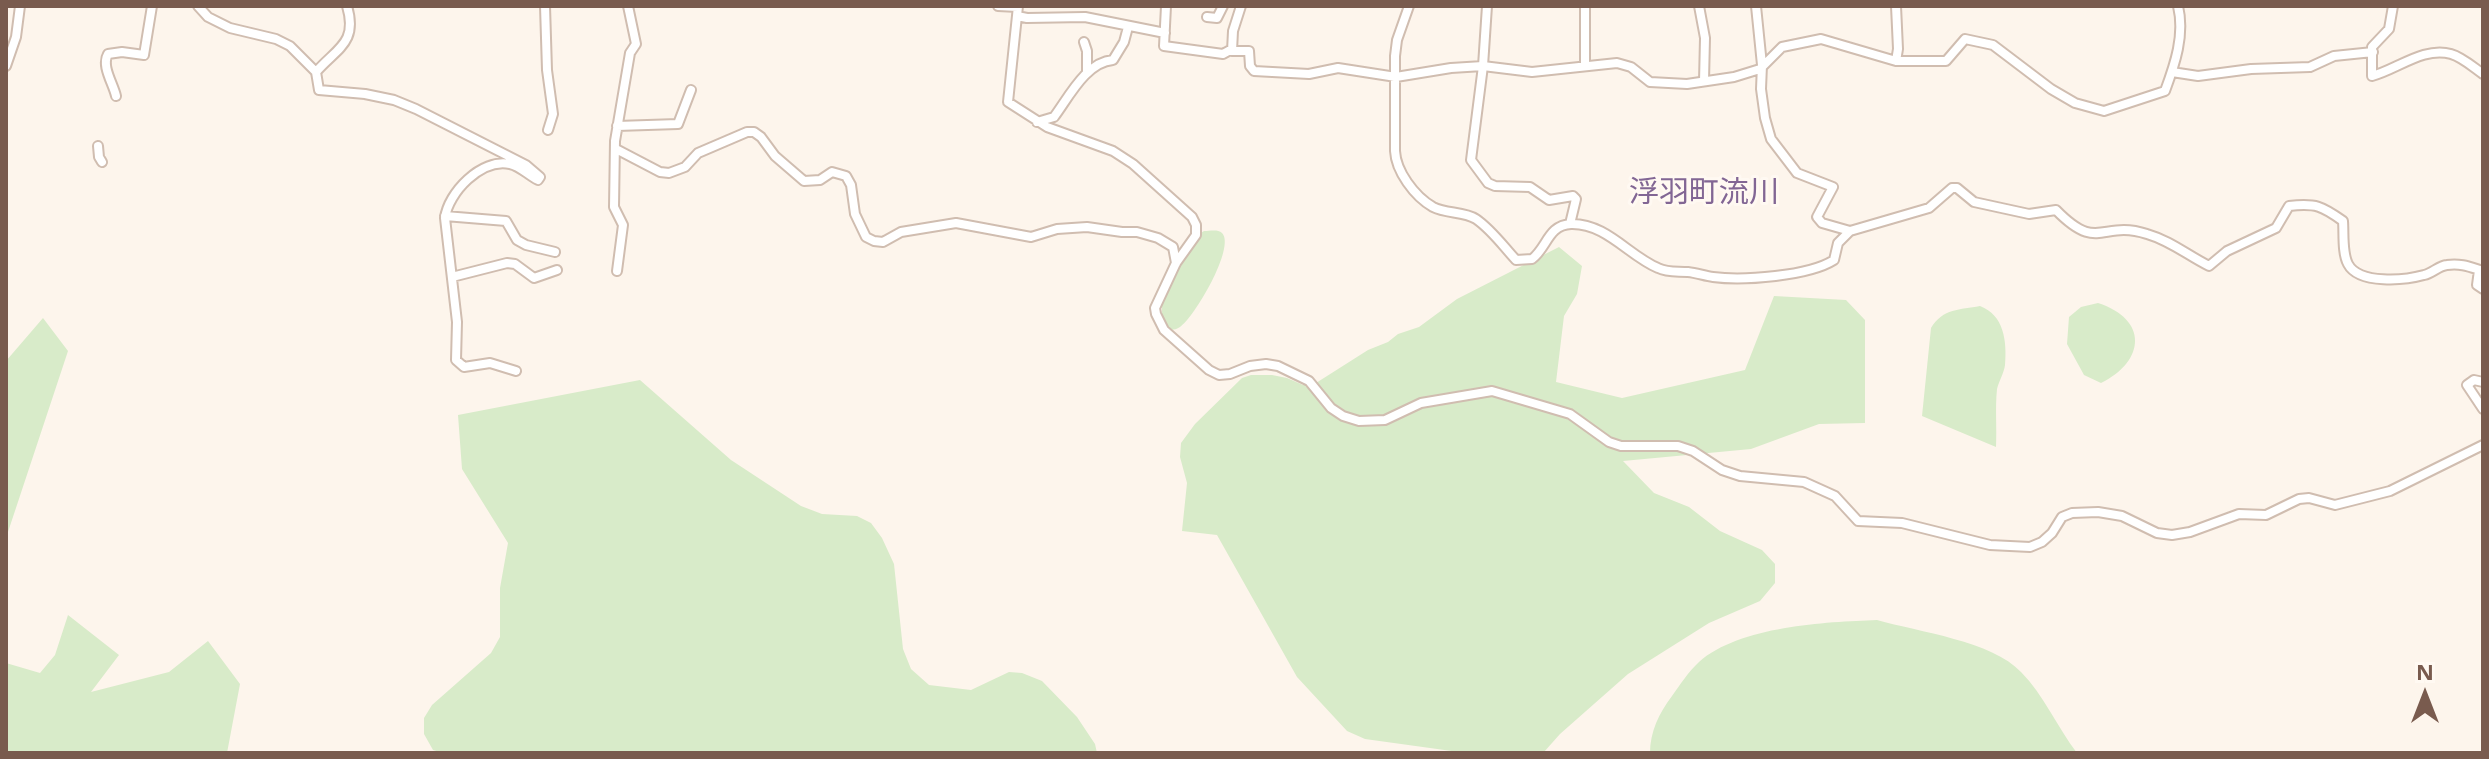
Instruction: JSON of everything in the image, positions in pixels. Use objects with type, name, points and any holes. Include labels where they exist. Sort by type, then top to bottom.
[{"type":"street","points":[[6,66],[16,37],[20,7],[9,6]]},
{"type":"street","points":[[116,96],[105,66],[106,57],[122,52],[144,55],[152,6]]},
{"type":"street","points":[[198,6],[208,17],[230,28],[276,39],[290,46],[316,72],[319,90],[394,100],[526,165],[540,177],[538,180],[519,167],[504,163],[479,171],[452,197],[445,216],[457,322],[455,354],[459,365],[490,363],[516,371]]},
{"type":"street","points":[[316,72],[349,37],[351,20],[347,6]]},
{"type":"street","points":[[545,6],[547,70],[553,114],[548,130]]},
{"type":"street","points":[[617,271],[623,225],[614,207],[617,126],[630,53],[636,44],[628,6]]},
{"type":"street","points":[[998,6],[1059,19],[1085,17],[1165,33]]},
{"type":"street","points":[[1166,6],[1164,46],[1223,54],[1232,49],[1249,51],[1250,66],[1254,71],[1309,74],[1338,68],[1396,77],[1483,66],[1532,72],[1624,64],[1650,82],[1687,84],[1734,77],[1760,69],[1782,47],[1821,39],[1896,61],[1946,61],[1965,39],[1978,40],[1993,45],[2026,72],[2075,103],[2104,111],[2165,91],[2176,62],[2182,20],[2178,6]]},
{"type":"street","points":[[1207,17],[1220,16],[1223,6]]},
{"type":"street","points":[[1232,49],[1233,31],[1241,6]]},
{"type":"street","points":[[1409,6],[1397,40],[1396,165],[1421,197],[1434,207],[1473,217],[1516,260],[1532,259],[1546,245],[1548,237],[1558,228],[1570,224],[1614,238],[1633,254],[1660,269],[1712,277],[1794,274],[1834,260],[1838,243],[1850,231],[1929,208],[1952,188],[1957,188],[1974,202],[2029,214],[2056,210],[2072,227],[2084,233],[2101,235],[2118,228],[2145,233],[2179,246],[2209,266],[2227,251],[2276,228],[2289,206],[2321,206],[2343,221],[2347,262],[2352,269],[2385,281],[2430,273],[2442,265],[2471,265],[2481,270],[2477,285],[2483,289]]},
{"type":"street","points":[[1487,6],[1471,160],[1488,183],[1495,186],[1530,187],[1549,200],[1573,196],[1576,199],[1570,224]]},
{"type":"street","points":[[1585,6],[1585,66]]},
{"type":"street","points":[[1699,6],[1705,38],[1704,81]]},
{"type":"street","points":[[1756,6],[1765,118],[1771,139],[1797,173],[1833,187],[1817,217],[1822,223],[1850,231]]},
{"type":"street","points":[[1896,6],[1896,61]]},
{"type":"street","points":[[2393,6],[2389,29],[2372,47],[2372,76],[2419,57],[2443,52],[2454,54],[2483,74]]},
{"type":"street","points":[[1017,10],[1008,102],[1037,122],[1113,151],[1133,164],[1192,217],[1196,225],[1196,235],[1176,263],[1158,299],[1156,314],[1164,330],[1209,370],[1219,375],[1250,366],[1278,366],[1309,381],[1331,408],[1359,421],[1385,420],[1421,403],[1492,391],[1570,414],[1609,442],[1621,446],[1678,446],[1693,451],[1722,470],[1740,476],[1804,482],[1835,496],[1858,521],[1902,523],[1990,545],[2030,547],[2042,542],[2062,517],[2072,513],[2098,512],[2122,516],[2157,533],[2172,535],[2190,532],[2239,514],[2266,515],[2299,499],[2309,498],[2335,505],[2348,503],[2390,491],[2483,445]]},
{"type":"street","points":[[1037,122],[1054,117],[1087,72],[1101,62],[1113,60],[1124,42],[1128,27]]},
{"type":"street","points":[[1084,42],[1087,72]]},
{"type":"street","points":[[2172,72],[2198,76],[2251,69],[2310,67],[2334,56],[2373,52]]},
{"type":"street","points":[[617,126],[678,124],[691,90]]},
{"type":"street","points":[[616,149],[660,172],[669,173],[685,167],[698,153],[747,132],[754,132],[775,156],[804,181],[820,180],[832,172],[846,176],[851,185],[855,214],[866,237],[874,241],[883,242],[901,232],[956,223],[1031,237],[1057,229],[1087,227],[1137,232],[1158,238],[1173,247],[1176,263]]},
{"type":"street","points":[[98,146],[102,162]]},
{"type":"street","points":[[445,216],[506,221],[517,240],[555,252]]},
{"type":"street","points":[[452,277],[507,263],[515,264],[534,278],[557,270]]},
{"type":"street","points":[[2483,382],[2474,380],[2467,385],[2483,409]]},
{"type":"green space","points":[[1204,231],[1222,233],[1225,241],[1219,267],[1186,321],[1176,329],[1162,328],[1162,298],[1188,241]]},
{"type":"green space","points":[[1559,247],[1582,266],[1577,294],[1564,316],[1556,382],[1622,398],[1745,370],[1774,296],[1846,300],[1865,320],[1865,423],[1819,424],[1751,449],[1623,461],[1654,493],[1689,507],[1720,531],[1762,550],[1775,564],[1775,583],[1760,601],[1709,623],[1628,674],[1544,752],[1466,753],[1365,739],[1347,731],[1297,677],[1217,535],[1182,531],[1187,483],[1180,457],[1181,443],[1195,424],[1242,378],[1272,375],[1303,385],[1316,383],[1368,350],[1419,327],[1457,299]]},
{"type":"green space","points":[[2098,303],[2126,319],[2135,341],[2127,363],[2101,383],[2084,375],[2067,344],[2069,317],[2081,307]]},
{"type":"green space","points":[[1980,306],[1999,322],[2005,347],[2004,368],[1997,389],[1996,447],[1922,416],[1931,328],[1947,313]]},
{"type":"green space","points":[[43,318],[68,351],[6,538],[6,361]]},
{"type":"green space","points":[[640,380],[731,460],[801,506],[822,514],[857,516],[871,523],[894,564],[903,649],[911,669],[929,685],[971,690],[1009,672],[1022,673],[1042,681],[1077,717],[1095,744],[1097,753],[443,753],[433,750],[424,734],[424,718],[432,705],[491,653],[500,637],[500,588],[508,543],[462,469],[458,415]]},
{"type":"green space","points":[[68,615],[119,655],[91,692],[169,672],[208,641],[240,684],[227,753],[6,753],[6,663],[40,673],[55,655]]},
{"type":"green space","points":[[1877,620],[1974,645],[2008,661],[2037,691],[2077,753],[1650,753],[1654,730],[1667,702],[1695,666],[1716,650],[1760,633],[1784,628]]},
{"type":"district","name":"浮羽町流川","points":[[1704,193]]}]
